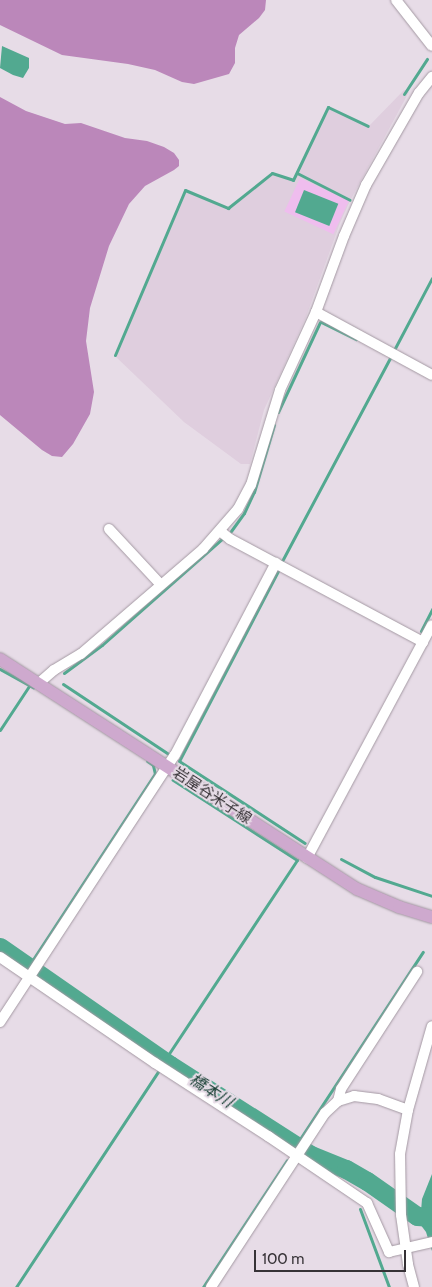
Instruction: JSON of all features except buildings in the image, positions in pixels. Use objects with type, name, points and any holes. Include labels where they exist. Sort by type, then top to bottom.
[{"type":"main road","name":"岩屋谷米子線","points":[[0,658],[307,858],[358,889],[432,918]]},
{"type":"street","points":[[396,0],[432,46]]},
{"type":"street","points":[[39,683],[54,670],[80,654],[161,585],[220,531],[238,509],[251,485],[280,390],[316,312],[344,236],[366,185],[419,93],[432,76]]},
{"type":"street","points":[[316,312],[432,375]]},
{"type":"street","points":[[109,529],[161,585]]},
{"type":"street","points":[[220,531],[230,540],[423,642]]},
{"type":"street","points":[[0,1022],[167,766],[194,720],[276,563]]},
{"type":"street","points":[[307,858],[432,625]]},
{"type":"street","points":[[0,957],[32,973],[300,1151],[367,1203],[389,1252],[432,1242]]},
{"type":"street","points":[[338,1101],[341,1089],[418,972]]},
{"type":"street","points":[[414,1287],[405,1247],[401,1215],[399,1186],[400,1154],[408,1110],[432,1026]]},
{"type":"street","points":[[211,1287],[325,1113],[338,1101],[354,1096],[370,1098],[408,1110]]},
{"type":"shaded area","points":[[0,0],[266,0],[265,10],[259,18],[239,35],[235,48],[235,63],[229,74],[194,84],[182,82],[155,70],[128,64],[62,55],[0,25]]},
{"type":"shaded area","points":[[2,46],[29,58],[29,68],[23,78],[0,68]]},
{"type":"shaded area","points":[[404,90],[409,92],[351,199],[298,173],[328,108],[368,127]]},
{"type":"shaded area","points":[[0,97],[26,111],[65,124],[81,123],[125,138],[147,141],[164,147],[174,153],[179,160],[179,166],[145,186],[129,204],[109,246],[90,308],[86,341],[94,392],[90,414],[73,444],[62,457],[52,456],[42,450],[0,415]]},
{"type":"shaded area","points":[[272,173],[293,180],[297,174],[350,201],[340,223],[306,317],[264,410],[250,464],[241,464],[184,422],[115,356],[186,191],[228,209]]},
{"type":"shaded area","points":[[300,178],[349,201],[333,234],[284,212]]},
{"type":"shaded area","points":[[304,190],[338,204],[329,226],[295,212]]},
{"type":"shaded area","points":[[432,1174],[432,1251],[426,1232],[420,1224],[422,1199]]},
{"type":"waterway","points":[[404,94],[427,59]]},
{"type":"waterway","points":[[115,355],[185,190],[228,208],[272,173],[293,180],[328,107],[368,126]]},
{"type":"waterway","points":[[297,173],[350,200]]},
{"type":"waterway","points":[[394,350],[432,278]]},
{"type":"waterway","points":[[278,412],[320,322]]},
{"type":"waterway","points":[[321,322],[356,339]]},
{"type":"waterway","points":[[282,561],[390,358]]},
{"type":"waterway","points":[[231,531],[244,513],[254,492],[274,425]]},
{"type":"waterway","points":[[64,673],[102,645],[223,538]]},
{"type":"waterway","points":[[279,569],[179,761],[305,843]]},
{"type":"waterway","points":[[421,631],[432,609]]},
{"type":"waterway","points":[[0,669],[33,687]]},
{"type":"waterway","points":[[63,684],[170,755]]},
{"type":"waterway","points":[[0,730],[29,686]]},
{"type":"waterway","points":[[28,967],[155,774],[153,765],[147,761]]},
{"type":"waterway","points":[[164,1061],[297,860],[173,780]]},
{"type":"waterway","points":[[341,859],[375,877],[432,896]]},
{"type":"waterway","name":"橋本川","points":[[0,947],[170,1065],[311,1155],[346,1169],[367,1181],[417,1216],[432,1217]]},
{"type":"waterway","points":[[296,1145],[423,952]]},
{"type":"waterway","points":[[16,1287],[158,1072]]},
{"type":"waterway","points":[[203,1287],[287,1160]]},
{"type":"waterway","points":[[360,1209],[389,1287]]}]
